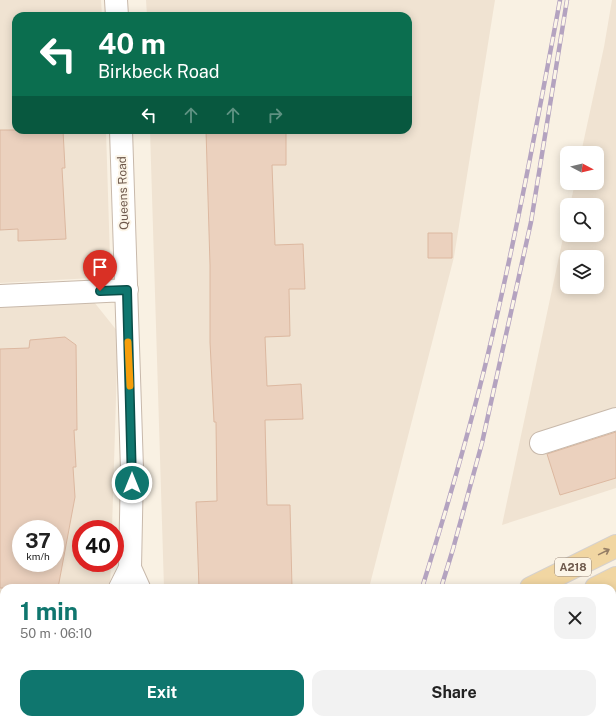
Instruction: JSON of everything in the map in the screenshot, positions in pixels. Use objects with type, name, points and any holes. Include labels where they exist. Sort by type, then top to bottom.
[{"type":"main road","name":"A218","points":[[539,584],[616,546]]},
{"type":"main road","name":"A218","points":[[604,584],[616,578]]},
{"type":"street","points":[[116,0],[117,12]]},
{"type":"street","name":"Queens Road","points":[[121,134],[132,469],[130,568],[137,584]]},
{"type":"street","points":[[0,296],[127,290]]},
{"type":"street","points":[[541,443],[616,419]]},
{"type":"street","name":"Queens Road","points":[[122,584],[130,568]]},
{"type":"shaded area","points":[[0,0],[101,0],[102,12],[12,12],[12,134],[106,134],[110,259],[93,278],[0,283]]},
{"type":"shaded area","points":[[146,0],[495,0],[454,257],[370,584],[164,584],[150,134],[412,134],[412,12],[147,12]]},
{"type":"shaded area","points":[[612,0],[616,0],[616,488],[502,525],[560,252],[560,294],[604,294],[604,250],[560,250],[562,242],[604,242],[604,198],[572,198],[573,190],[604,190],[604,146],[583,146],[604,47]]},
{"type":"shaded area","points":[[90,297],[118,332],[112,520],[72,520],[72,572],[111,572],[110,584],[0,584],[0,305]]},
{"type":"building","points":[[0,130],[12,130],[12,134],[63,134],[65,168],[62,168],[66,239],[18,241],[18,229],[0,230]]},
{"type":"building","points":[[206,134],[286,134],[286,165],[272,165],[275,245],[303,244],[305,289],[289,289],[290,336],[265,337],[267,386],[301,384],[303,419],[265,420],[267,505],[290,505],[292,584],[199,584],[196,502],[217,501],[216,422],[214,422],[210,342],[210,265]]},
{"type":"building","points":[[428,233],[452,233],[452,258],[428,258]]},
{"type":"building","points":[[65,337],[76,345],[77,430],[74,430],[76,467],[73,467],[75,497],[64,556],[64,520],[12,520],[12,572],[61,572],[59,584],[0,584],[0,349],[29,348],[30,340]]},
{"type":"building","points":[[616,432],[616,478],[560,495],[547,454]]},
{"type":"railway","points":[[423,584],[457,472],[488,354],[517,222],[560,0]]},
{"type":"railway","points":[[442,584],[482,443],[531,222],[567,0]]},
{"type":"slow traffic","points":[[128,342],[130,386]]},
{"type":"route","points":[[100,291],[127,290],[132,483]]}]
